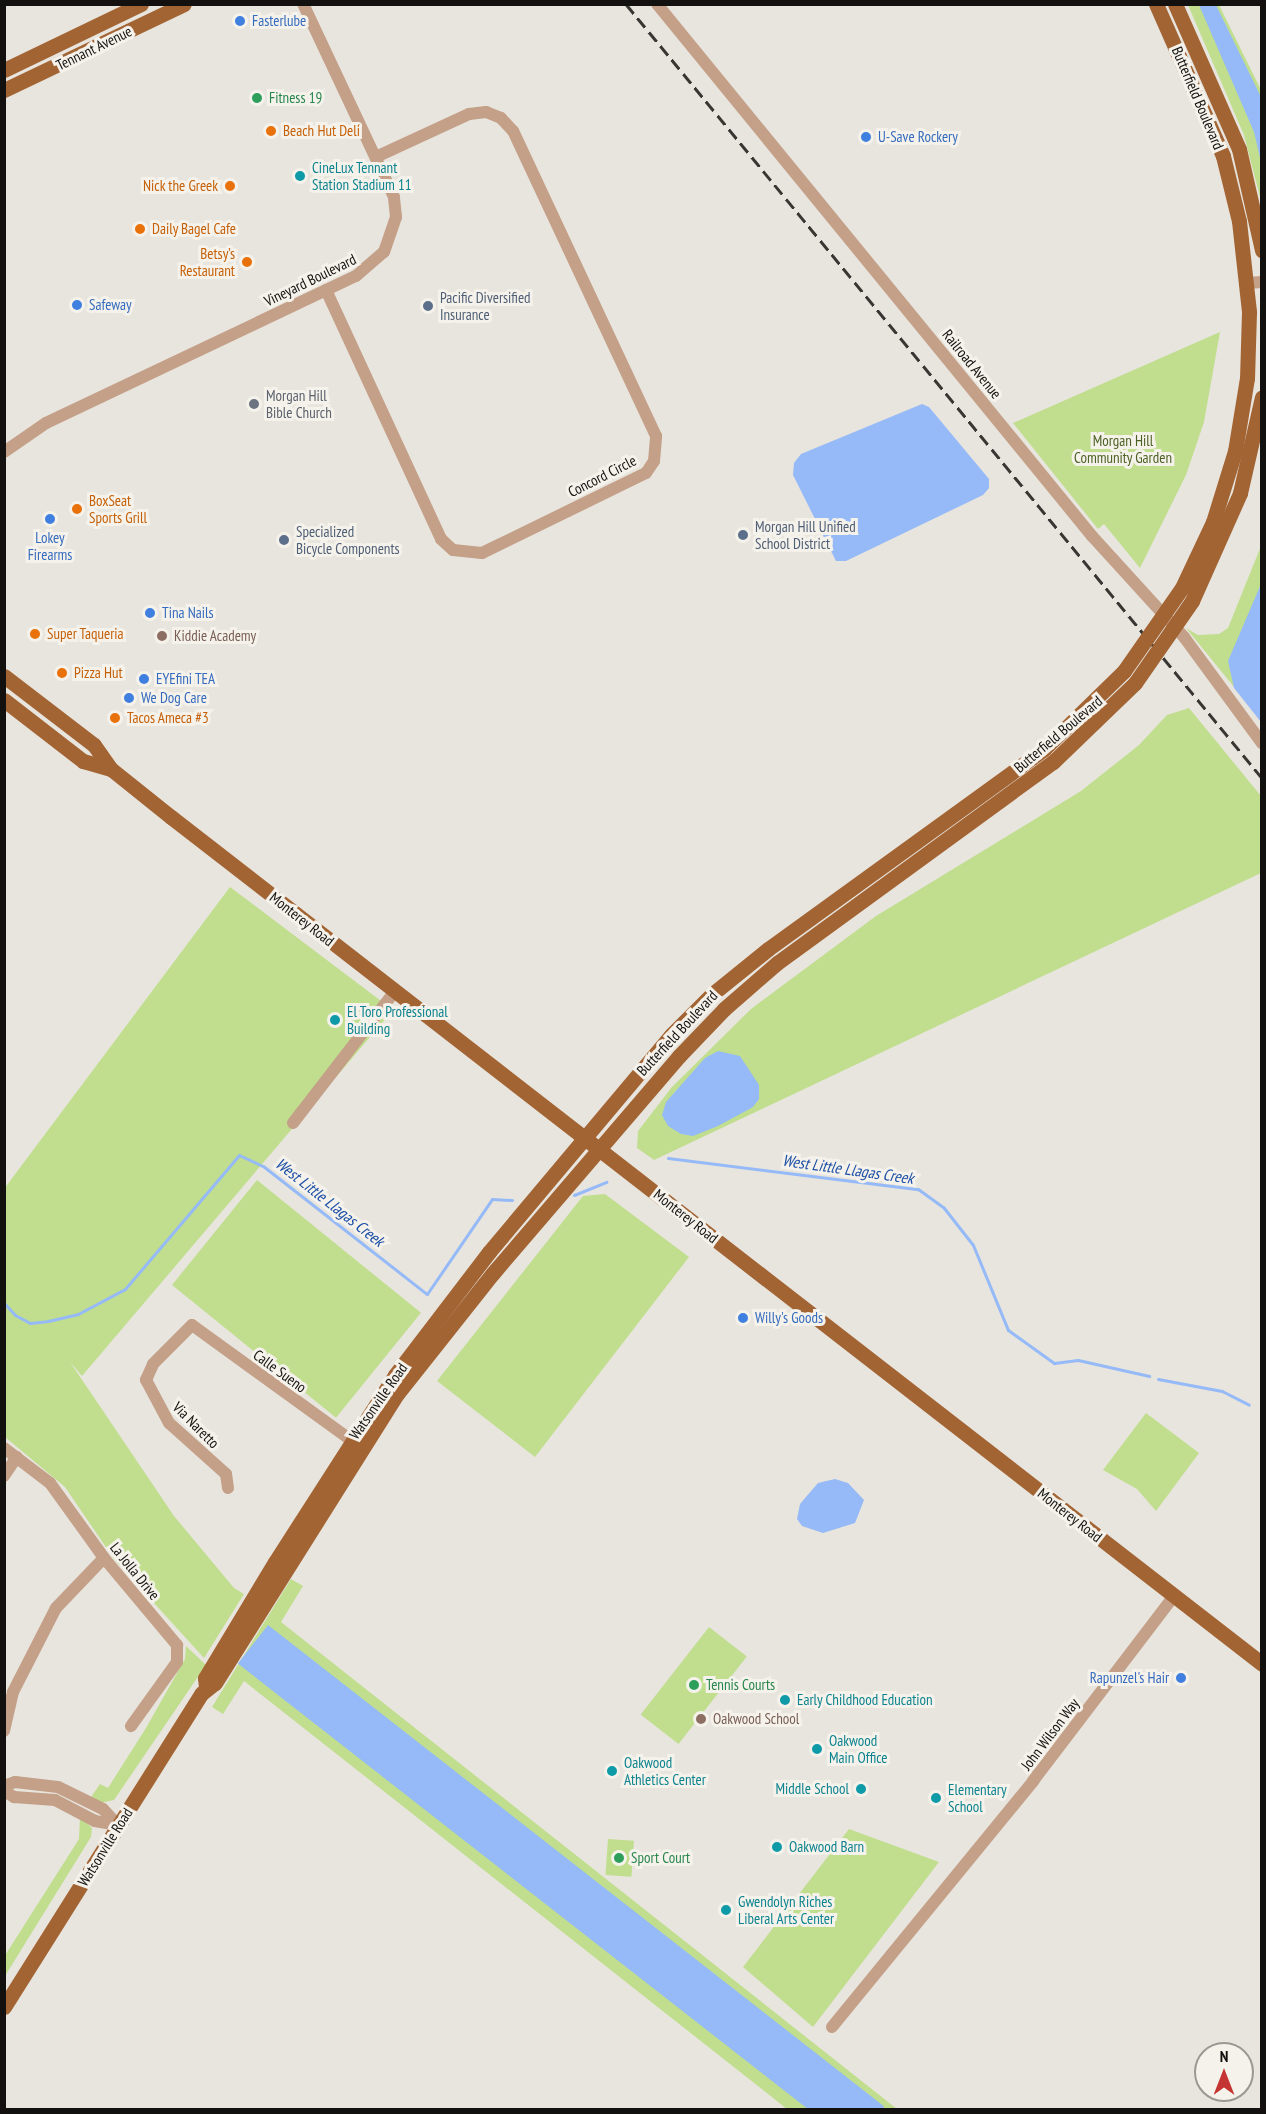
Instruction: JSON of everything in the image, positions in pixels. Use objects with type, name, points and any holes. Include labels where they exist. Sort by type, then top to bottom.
[{"type":"main road","name":"Tennant Avenue","points":[[4,70],[141,4]]},
{"type":"main road","name":"Tennant Avenue","points":[[4,90],[184,4]]},
{"type":"main road","name":"Butterfield Boulevard","points":[[585,1137],[671,1035],[711,995],[768,949],[1044,749],[1130,677],[1182,588],[1213,522],[1235,451],[1247,378],[1255,283],[1223,156],[1156,4]]},
{"type":"main road","name":"Butterfield Boulevard","points":[[1175,4],[1239,148],[1262,250]]},
{"type":"main road","name":"Butterfield Boulevard","points":[[600,1149],[699,1034],[752,984],[1053,762],[1130,677],[1192,601],[1240,493],[1262,397]]},
{"type":"main road","name":"Monterey Road","points":[[4,675],[94,745],[111,769],[1262,1664]]},
{"type":"main road","name":"Monterey Road","points":[[4,699],[83,760],[111,769]]},
{"type":"main road","name":"Watsonville Road","points":[[250,1617],[351,1440],[439,1316],[585,1137]]},
{"type":"main road","name":"Watsonville Road","points":[[4,2007],[207,1687],[205,1678],[224,1658],[420,1362],[600,1149]]},
{"type":"street","name":"Vineyard Boulevard","points":[[4,452],[46,423],[369,268],[390,241],[396,207],[376,157],[303,4]]},
{"type":"street","name":"Railroad Avenue","points":[[657,4],[1092,536],[1184,637],[1262,743]]},
{"type":"street","name":"Concord Circle","points":[[326,290],[441,538],[453,550],[482,553],[646,473],[654,461],[656,436],[513,131],[501,118],[486,112],[469,114],[376,157]]},
{"type":"street","points":[[293,1123],[394,991]]},
{"type":"street","name":"Calle Sueno","points":[[192,1325],[351,1440]]},
{"type":"street","name":"Via Naretto","points":[[192,1325],[153,1364],[146,1380],[169,1423],[226,1474],[228,1488]]},
{"type":"street","name":"La Jolla Drive","points":[[4,1448],[66,1501],[104,1558],[177,1645],[177,1662],[131,1726]]},
{"type":"street","points":[[4,1476],[17,1457]]},
{"type":"street","points":[[4,1731],[13,1692],[56,1608],[104,1558]]},
{"type":"street","name":"John Wilson Way","points":[[832,2027],[1033,1781],[1174,1596]]},
{"type":"street","points":[[4,1786],[15,1782],[58,1787],[103,1809],[118,1825]]},
{"type":"street","points":[[4,1791],[14,1797],[55,1800],[95,1821],[118,1825]]},
{"type":"green space","points":[[1188,5],[1219,5],[1261,90],[1261,201],[1244,135]]},
{"type":"green space","name":"Morgan Hill Community Garden","points":[[1220,332],[1204,422],[1186,475],[1140,568],[1104,524],[1098,529],[1013,423]]},
{"type":"green space","points":[[1261,546],[1261,720],[1186,628],[1198,635],[1219,634],[1228,628]]},
{"type":"green space","points":[[1189,708],[1261,796],[1261,873],[654,1160],[637,1148],[638,1131],[672,1087],[751,1009],[876,916],[1081,791],[1139,745],[1167,715]]},
{"type":"green space","points":[[230,887],[393,1010],[82,1376],[70,1362],[174,1516],[234,1588],[244,1594],[204,1658],[114,1559],[65,1487],[5,1437],[4,1189]]},
{"type":"green space","points":[[257,1180],[421,1313],[336,1418],[172,1285]]},
{"type":"green space","points":[[605,1194],[689,1257],[535,1457],[437,1381],[583,1196]]},
{"type":"green space","points":[[1146,1413],[1199,1453],[1156,1511],[1137,1489],[1103,1470]]},
{"type":"green space","points":[[291,1579],[303,1586],[281,1622],[897,2109],[787,2109],[244,1681],[223,1714],[212,1707]]},
{"type":"green space","name":"Tennis Courts","points":[[709,1627],[747,1657],[678,1744],[641,1714]]},
{"type":"green space","points":[[186,1646],[206,1665],[114,1800],[100,1803],[91,1797],[100,1784],[108,1788],[146,1728],[185,1659]]},
{"type":"green space","points":[[80,1816],[92,1828],[91,1837],[5,1976],[4,1957],[79,1839]]},
{"type":"green space","points":[[849,1829],[939,1862],[813,2027],[743,1967]]},
{"type":"green space","name":"Sport Court","points":[[608,1839],[634,1841],[631,1877],[605,1875]]},
{"type":"water","points":[[1199,5],[1216,5],[1261,97],[1261,162],[1254,132]]},
{"type":"water","points":[[922,404],[929,407],[989,479],[989,488],[983,495],[846,561],[836,561],[793,475],[794,463],[801,454]]},
{"type":"water","points":[[1261,584],[1261,722],[1234,688],[1228,661]]},
{"type":"water","points":[[718,1051],[740,1056],[759,1085],[759,1099],[753,1107],[718,1126],[693,1136],[681,1134],[668,1126],[662,1115],[666,1102],[705,1058]]},
{"type":"water","points":[[835,1479],[848,1483],[864,1500],[855,1523],[823,1533],[802,1526],[797,1519],[800,1504],[818,1483]]},
{"type":"water","points":[[268,1625],[884,2106],[881,2110],[809,2110],[238,1664]]},
{"type":"waterway","name":"West Little Llagas Creek","points":[[4,1303],[15,1315],[30,1323],[48,1321],[78,1314],[125,1289],[239,1155],[263,1166],[427,1294],[492,1199],[512,1200]]},
{"type":"waterway","name":"West Little Llagas Creek","points":[[668,1158],[918,1189],[944,1208],[973,1245],[1008,1330],[1054,1363],[1078,1360],[1149,1376]]},
{"type":"waterway","name":"West Little Llagas Creek","points":[[574,1195],[607,1182]]},
{"type":"waterway","name":"West Little Llagas Creek","points":[[1158,1379],[1222,1391],[1249,1405]]},
{"type":"railway","points":[[626,4],[1262,778]]},
{"type":"place","name":"Fasterlube","points":[[240,21]]},
{"type":"place","name":"Fitness 19","points":[[257,98]]},
{"type":"place","name":"Beach Hut Deli","points":[[271,131]]},
{"type":"place","name":"U-Save Rockery","points":[[866,137]]},
{"type":"place","name":"CineLux Tennant Station Stadium 11","points":[[300,176]]},
{"type":"place","name":"Nick the Greek","points":[[230,186]]},
{"type":"place","name":"Daily Bagel Cafe","points":[[140,229]]},
{"type":"place","name":"Betsy’s Restaurant","points":[[247,262]]},
{"type":"place","name":"Safeway","points":[[77,305]]},
{"type":"place","name":"Pacific Diversified Insurance","points":[[428,306]]},
{"type":"place","name":"Morgan Hill Bible Church","points":[[254,404]]},
{"type":"place","name":"BoxSeat Sports Grill","points":[[77,509]]},
{"type":"place","name":"Lokey Firearms","points":[[50,519]]},
{"type":"place","name":"Morgan Hill Unified School District","points":[[743,535]]},
{"type":"place","name":"Specialized Bicycle Components","points":[[284,540]]},
{"type":"place","name":"Tina Nails","points":[[150,613]]},
{"type":"place","name":"Super Taqueria","points":[[35,634]]},
{"type":"place","name":"Kiddie Academy","points":[[162,636]]},
{"type":"place","name":"Pizza Hut","points":[[62,673]]},
{"type":"place","name":"EYEfini TEA","points":[[144,679]]},
{"type":"place","name":"We Dog Care","points":[[129,698]]},
{"type":"place","name":"Tacos Ameca #3","points":[[115,718]]},
{"type":"place","name":"El Toro Professional Building","points":[[335,1020]]},
{"type":"place","name":"Willy's Goods","points":[[743,1318]]},
{"type":"place","name":"Rapunzel's Hair","points":[[1181,1678]]},
{"type":"place","name":"Tennis Courts","points":[[694,1685]]},
{"type":"place","name":"Early Childhood Education","points":[[785,1700]]},
{"type":"place","name":"Oakwood School","points":[[701,1719]]},
{"type":"place","name":"Oakwood Main Office","points":[[817,1749]]},
{"type":"place","name":"Oakwood Athletics Center","points":[[612,1771]]},
{"type":"place","name":"Middle School","points":[[861,1789]]},
{"type":"place","name":"Elementary School","points":[[936,1798]]},
{"type":"place","name":"Oakwood Barn","points":[[777,1847]]},
{"type":"place","name":"Sport Court","points":[[619,1858]]},
{"type":"place","name":"Gwendolyn Riches Liberal Arts Center","points":[[726,1910]]}]
